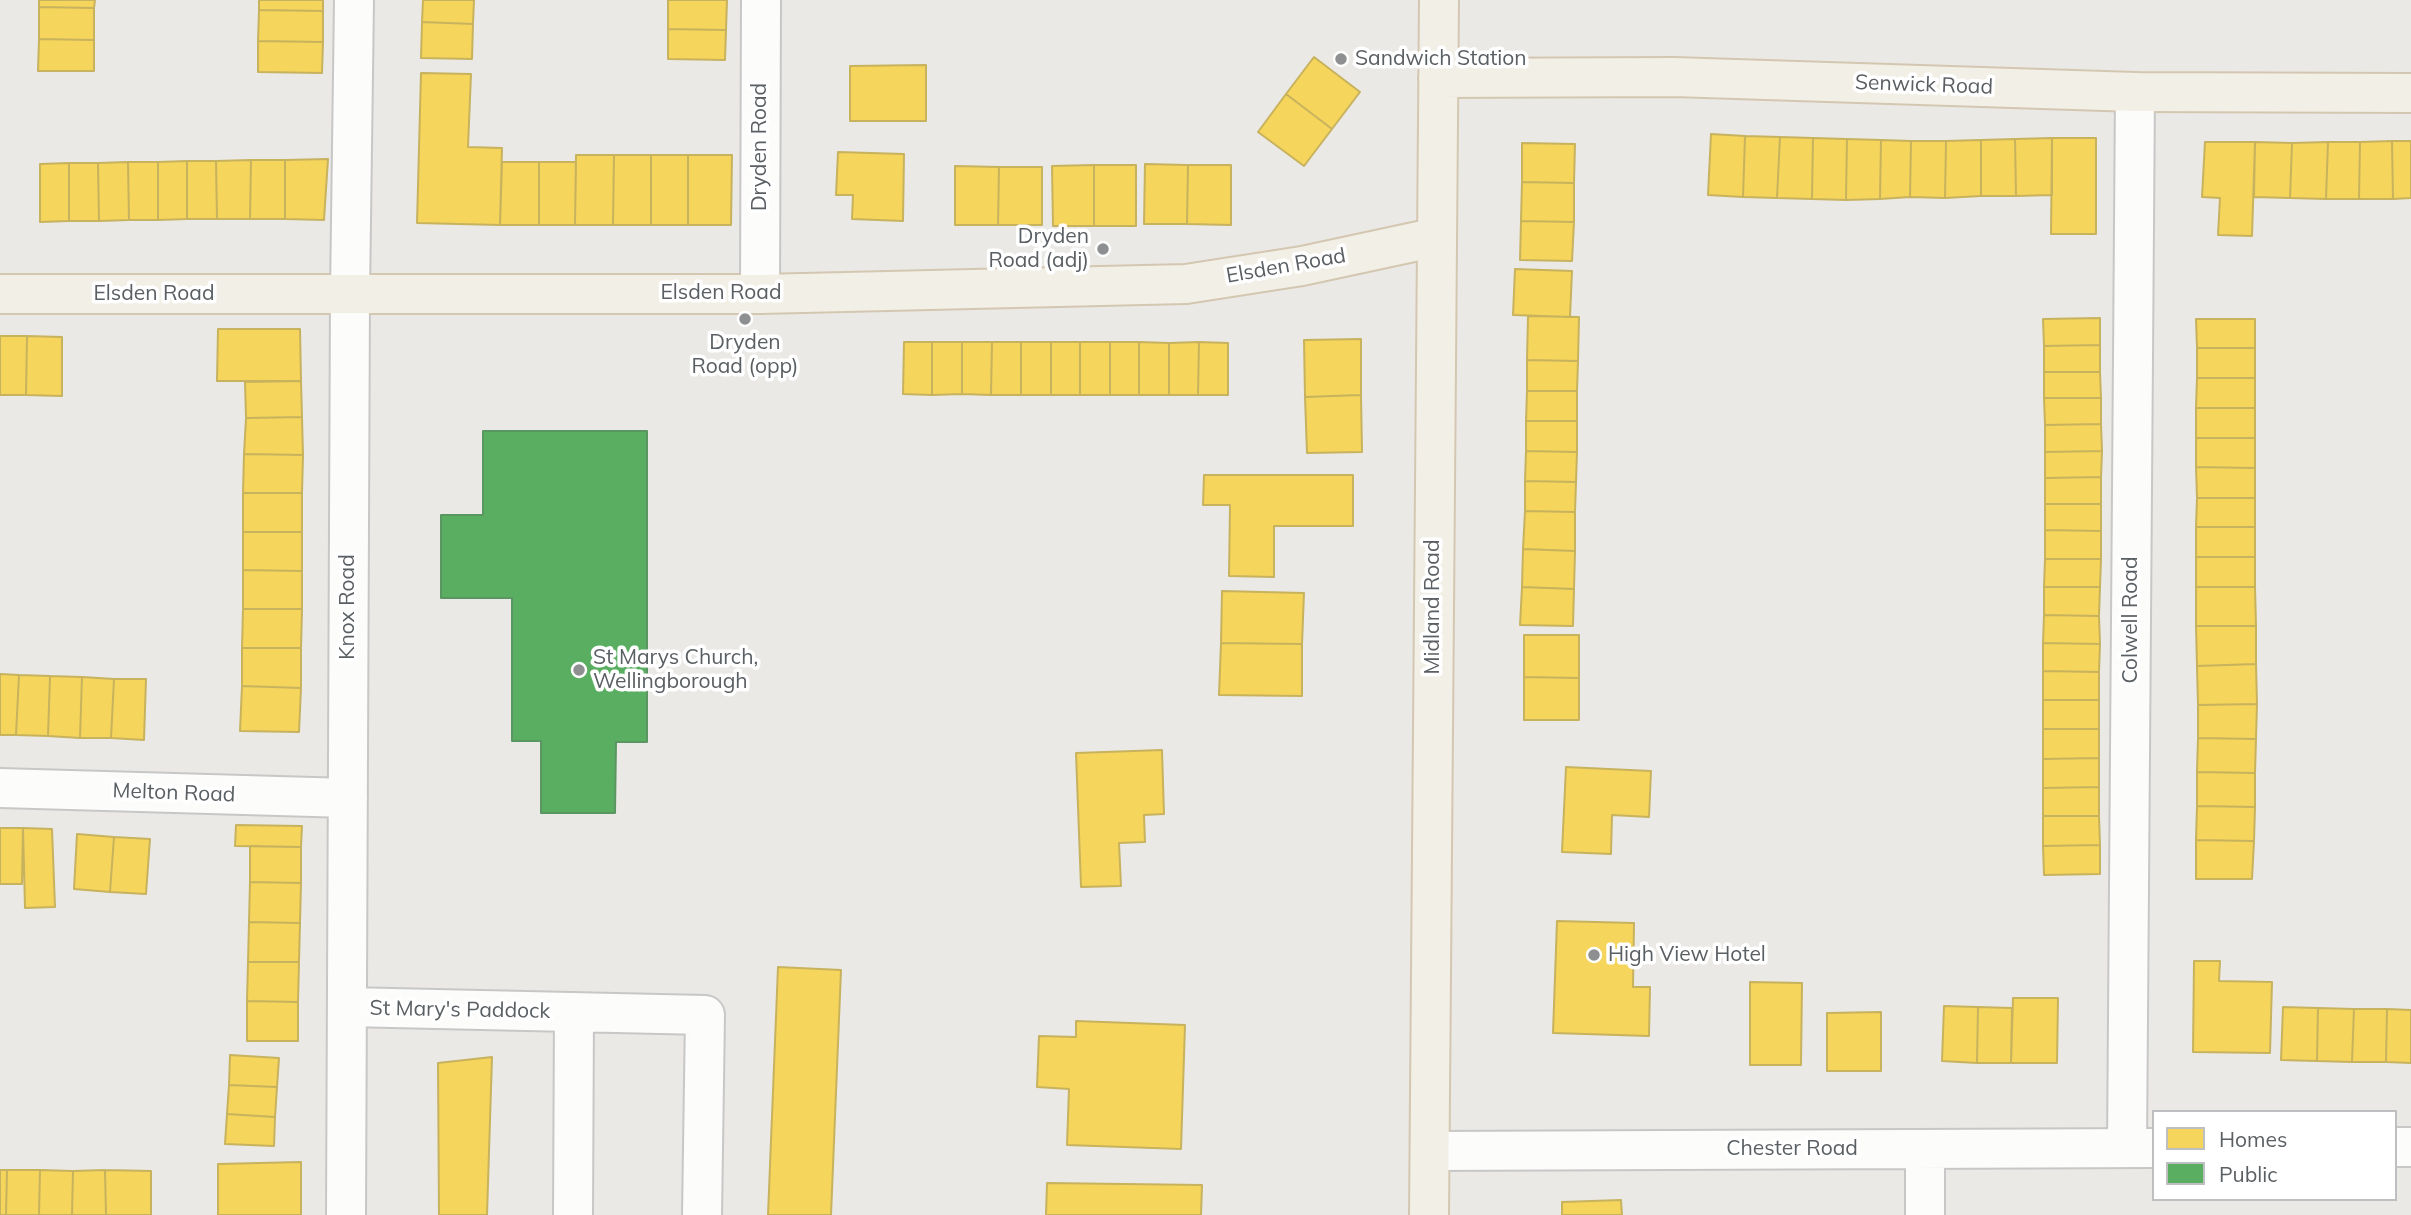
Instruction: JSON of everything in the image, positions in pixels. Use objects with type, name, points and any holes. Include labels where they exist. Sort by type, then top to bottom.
[{"type":"main road","name":"Midland Road","points":[[1429,1215],[1438,0]]},
{"type":"main road","name":"Senwick Road","points":[[1438,78],[1674,77],[2135,92],[2411,93]]},
{"type":"main road","name":"Elsden Road","points":[[0,294],[760,294],[1186,284],[1302,266],[1437,237]]},
{"type":"street","name":"Knox Road","points":[[346,1215],[354,0]]},
{"type":"street","name":"Dryden Road","points":[[760,294],[761,0]]},
{"type":"street","name":"Colwell Road","points":[[2135,92],[2141,1148]]},
{"type":"street","name":"Melton Road","points":[[0,788],[348,798]]},
{"type":"street","name":"St Mary's Paddock","points":[[347,1007],[705,1015],[702,1215]]},
{"type":"street","name":"St Mary's Paddock","points":[[573,1215],[574,1012]]},
{"type":"street","name":"Chester Road","points":[[1430,1151],[2141,1148]]},
{"type":"street","points":[[1925,1149],[1925,1215]]},
{"type":"building: Homes","points":[[39,0],[95,0],[94,8],[39,7]]},
{"type":"building: Homes","points":[[259,0],[323,0],[323,11],[259,10]]},
{"type":"building: Homes","points":[[423,0],[474,0],[473,24],[422,22]]},
{"type":"building: Homes","points":[[668,0],[727,0],[726,30],[668,29]]},
{"type":"building: Homes","points":[[39,7],[94,8],[94,40],[39,39]]},
{"type":"building: Homes","points":[[259,10],[323,11],[323,42],[258,41]]},
{"type":"building: Homes","points":[[422,22],[473,24],[472,59],[421,58]]},
{"type":"building: Homes","points":[[668,29],[726,30],[725,60],[668,59]]},
{"type":"building: Homes","points":[[39,39],[94,40],[94,71],[38,71]]},
{"type":"building: Homes","points":[[258,41],[323,42],[322,73],[258,72]]},
{"type":"building: Homes","points":[[1314,57],[1360,92],[1332,129],[1286,94]]},
{"type":"building: Homes","points":[[926,65],[926,121],[850,121],[850,66]]},
{"type":"building: Homes","points":[[421,73],[471,74],[468,147],[502,148],[500,225],[417,223]]},
{"type":"building: Homes","points":[[1286,94],[1332,129],[1304,166],[1258,132]]},
{"type":"building: Homes","points":[[1711,134],[1745,136],[1743,197],[1708,195]]},
{"type":"building: Homes","points":[[1745,136],[1780,137],[1777,198],[1743,197]]},
{"type":"building: Homes","points":[[1780,137],[1813,138],[1812,199],[1777,198]]},
{"type":"building: Homes","points":[[1813,138],[1847,139],[1846,200],[1812,199]]},
{"type":"building: Homes","points":[[2052,138],[2052,195],[2016,196],[2015,139]]},
{"type":"building: Homes","points":[[2052,138],[2096,138],[2096,234],[2051,234]]},
{"type":"building: Homes","points":[[1847,139],[1881,140],[1880,199],[1846,200]]},
{"type":"building: Homes","points":[[2015,139],[2016,196],[1981,196],[1981,140]]},
{"type":"building: Homes","points":[[1881,140],[1911,141],[1910,197],[1880,199]]},
{"type":"building: Homes","points":[[1981,140],[1981,196],[1945,198],[1946,141]]},
{"type":"building: Homes","points":[[1911,141],[1946,141],[1945,198],[1910,197]]},
{"type":"building: Homes","points":[[2392,141],[2393,199],[2359,199],[2360,142]]},
{"type":"building: Homes","points":[[2392,141],[2411,141],[2411,198],[2393,199]]},
{"type":"building: Homes","points":[[2205,142],[2255,142],[2252,236],[2218,235],[2220,198],[2202,197]]},
{"type":"building: Homes","points":[[2255,142],[2292,143],[2290,198],[2254,197]]},
{"type":"building: Homes","points":[[2328,142],[2360,142],[2359,199],[2326,199]]},
{"type":"building: Homes","points":[[2328,142],[2326,199],[2290,198],[2292,143]]},
{"type":"building: Homes","points":[[1522,143],[1575,144],[1574,183],[1522,182]]},
{"type":"building: Homes","points":[[838,152],[904,154],[903,221],[852,219],[853,195],[836,195]]},
{"type":"building: Homes","points":[[576,155],[614,155],[613,225],[575,225]]},
{"type":"building: Homes","points":[[614,155],[651,155],[651,225],[613,225]]},
{"type":"building: Homes","points":[[651,155],[688,155],[688,225],[651,225]]},
{"type":"building: Homes","points":[[688,155],[732,155],[731,225],[688,225]]},
{"type":"building: Homes","points":[[328,159],[324,220],[285,219],[285,160]]},
{"type":"building: Homes","points":[[251,160],[250,219],[217,219],[216,161]]},
{"type":"building: Homes","points":[[251,160],[285,160],[285,219],[250,219]]},
{"type":"building: Homes","points":[[187,161],[187,219],[158,220],[158,162]]},
{"type":"building: Homes","points":[[187,161],[216,161],[217,219],[187,219]]},
{"type":"building: Homes","points":[[128,162],[129,220],[99,221],[98,163]]},
{"type":"building: Homes","points":[[128,162],[158,162],[158,220],[129,220]]},
{"type":"building: Homes","points":[[502,162],[539,162],[539,225],[500,225]]},
{"type":"building: Homes","points":[[539,162],[576,162],[575,225],[539,225]]},
{"type":"building: Homes","points":[[69,163],[69,221],[40,222],[40,164]]},
{"type":"building: Homes","points":[[69,163],[98,163],[99,221],[69,221]]},
{"type":"building: Homes","points":[[1145,164],[1188,165],[1187,224],[1144,224]]},
{"type":"building: Homes","points":[[1094,165],[1094,226],[1053,226],[1052,166]]},
{"type":"building: Homes","points":[[1094,165],[1136,165],[1136,226],[1094,226]]},
{"type":"building: Homes","points":[[1188,165],[1231,165],[1231,225],[1187,224]]},
{"type":"building: Homes","points":[[955,166],[999,167],[998,225],[955,225]]},
{"type":"building: Homes","points":[[999,167],[1042,167],[1042,225],[998,225]]},
{"type":"building: Homes","points":[[1522,182],[1574,183],[1574,222],[1521,221]]},
{"type":"building: Homes","points":[[1521,221],[1574,222],[1572,261],[1520,260]]},
{"type":"building: Homes","points":[[1515,269],[1572,271],[1570,317],[1513,315]]},
{"type":"building: Homes","points":[[1528,316],[1579,317],[1578,361],[1527,360]]},
{"type":"building: Homes","points":[[2100,318],[2100,345],[2044,346],[2043,319]]},
{"type":"building: Homes","points":[[2196,319],[2255,319],[2255,348],[2197,348]]},
{"type":"building: Homes","points":[[218,329],[300,329],[301,381],[217,381]]},
{"type":"building: Homes","points":[[0,336],[27,336],[26,395],[0,395]]},
{"type":"building: Homes","points":[[27,336],[62,337],[62,396],[26,395]]},
{"type":"building: Homes","points":[[1361,339],[1361,395],[1305,397],[1304,340]]},
{"type":"building: Homes","points":[[904,342],[932,342],[932,395],[903,394]]},
{"type":"building: Homes","points":[[932,342],[962,342],[962,394],[932,395]]},
{"type":"building: Homes","points":[[962,342],[992,342],[991,395],[962,394]]},
{"type":"building: Homes","points":[[992,342],[1021,342],[1021,395],[991,395]]},
{"type":"building: Homes","points":[[1021,342],[1051,342],[1051,395],[1021,395]]},
{"type":"building: Homes","points":[[1051,342],[1080,342],[1080,395],[1051,395]]},
{"type":"building: Homes","points":[[1080,342],[1110,342],[1110,395],[1080,395]]},
{"type":"building: Homes","points":[[1110,342],[1139,342],[1139,395],[1110,395]]},
{"type":"building: Homes","points":[[1139,342],[1169,343],[1169,395],[1139,395]]},
{"type":"building: Homes","points":[[1199,342],[1198,395],[1169,395],[1169,343]]},
{"type":"building: Homes","points":[[1199,342],[1228,343],[1228,395],[1198,395]]},
{"type":"building: Homes","points":[[2100,345],[2100,372],[2044,372],[2044,346]]},
{"type":"building: Homes","points":[[2197,348],[2255,348],[2255,378],[2197,378]]},
{"type":"building: Homes","points":[[1527,360],[1578,361],[1577,391],[1527,391]]},
{"type":"building: Homes","points":[[2044,372],[2100,372],[2101,398],[2044,398]]},
{"type":"building: Homes","points":[[2197,378],[2255,378],[2255,408],[2196,408]]},
{"type":"building: Homes","points":[[301,381],[302,417],[246,418],[245,382]]},
{"type":"building: Homes","points":[[1527,391],[1577,391],[1577,421],[1526,421]]},
{"type":"building: Homes","points":[[1361,395],[1362,452],[1307,453],[1305,397]]},
{"type":"building: Homes","points":[[2044,398],[2101,398],[2101,424],[2045,425]]},
{"type":"building: Homes","points":[[2196,408],[2255,408],[2255,438],[2196,438]]},
{"type":"building: Homes","points":[[302,417],[303,455],[244,454],[246,418]]},
{"type":"building: Homes","points":[[1526,421],[1577,421],[1577,452],[1526,451]]},
{"type":"building: Homes","points":[[2101,424],[2102,451],[2045,452],[2045,425]]},
{"type":"building: Homes","points":[[2196,438],[2255,438],[2255,468],[2196,467]]},
{"type":"building: Homes","points":[[1526,451],[1577,452],[1576,482],[1525,481]]},
{"type":"building: Homes","points":[[2102,451],[2101,477],[2045,478],[2045,452]]},
{"type":"building: Homes","points":[[244,454],[303,455],[302,493],[243,493]]},
{"type":"building: Homes","points":[[2196,467],[2255,468],[2255,498],[2197,498]]},
{"type":"building: Homes","points":[[1204,475],[1353,475],[1353,526],[1274,526],[1274,577],[1229,576],[1230,505],[1203,505]]},
{"type":"building: Homes","points":[[2101,477],[2101,504],[2045,504],[2045,478]]},
{"type":"building: Homes","points":[[1525,481],[1576,482],[1575,512],[1525,511]]},
{"type":"building: Homes","points":[[243,493],[302,493],[302,532],[243,532]]},
{"type":"building: Homes","points":[[2197,498],[2255,498],[2255,527],[2196,527]]},
{"type":"building: Homes","points":[[2045,504],[2101,504],[2101,531],[2045,530]]},
{"type":"building: Homes","points":[[1525,511],[1575,512],[1575,551],[1523,549]]},
{"type":"building: Homes","points":[[2196,527],[2255,527],[2255,557],[2196,557]]},
{"type":"building: Homes","points":[[2045,530],[2101,531],[2101,559],[2045,559]]},
{"type":"building: Homes","points":[[243,532],[302,532],[302,571],[243,570]]},
{"type":"building: Homes","points":[[1523,549],[1575,551],[1574,589],[1522,587]]},
{"type":"building: Homes","points":[[2196,557],[2255,557],[2255,587],[2196,587]]},
{"type":"building: Homes","points":[[2045,559],[2101,559],[2100,587],[2044,587]]},
{"type":"building: Homes","points":[[243,570],[302,571],[302,609],[243,609]]},
{"type":"building: Homes","points":[[1522,587],[1574,589],[1573,626],[1520,625]]},
{"type":"building: Homes","points":[[2044,587],[2100,587],[2099,616],[2044,615]]},
{"type":"building: Homes","points":[[2196,587],[2255,587],[2256,626],[2196,626]]},
{"type":"building: Homes","points":[[1222,591],[1304,593],[1302,644],[1221,643]]},
{"type":"building: Homes","points":[[243,609],[302,609],[301,648],[242,648]]},
{"type":"building: Homes","points":[[2044,615],[2099,616],[2100,644],[2043,643]]},
{"type":"building: Homes","points":[[2196,626],[2256,626],[2256,664],[2197,666]]},
{"type":"building: Homes","points":[[1524,635],[1579,635],[1579,678],[1524,677]]},
{"type":"building: Homes","points":[[1221,643],[1302,644],[1302,696],[1219,695]]},
{"type":"building: Homes","points":[[2043,643],[2100,644],[2099,672],[2043,671]]},
{"type":"building: Homes","points":[[242,648],[301,648],[301,688],[242,686]]},
{"type":"building: Homes","points":[[2256,664],[2257,704],[2198,705],[2197,666]]},
{"type":"building: Homes","points":[[2043,671],[2099,672],[2099,700],[2043,700]]},
{"type":"building: Homes","points":[[0,674],[19,675],[16,735],[0,735]]},
{"type":"building: Homes","points":[[19,675],[50,676],[48,736],[16,735]]},
{"type":"building: Homes","points":[[50,676],[82,677],[80,738],[48,736]]},
{"type":"building: Homes","points":[[82,677],[114,679],[111,738],[80,738]]},
{"type":"building: Homes","points":[[1524,677],[1579,678],[1579,720],[1524,720]]},
{"type":"building: Homes","points":[[114,679],[146,679],[144,740],[111,738]]},
{"type":"building: Homes","points":[[242,686],[301,688],[299,732],[240,731]]},
{"type":"building: Homes","points":[[2043,700],[2099,700],[2099,729],[2043,729]]},
{"type":"building: Homes","points":[[2257,704],[2256,739],[2198,738],[2198,705]]},
{"type":"building: Homes","points":[[2043,729],[2099,729],[2099,758],[2043,759]]},
{"type":"building: Homes","points":[[2198,738],[2256,739],[2255,773],[2197,772]]},
{"type":"building: Homes","points":[[1162,750],[1164,814],[1144,815],[1145,842],[1119,843],[1121,886],[1081,887],[1076,753]]},
{"type":"building: Homes","points":[[2099,758],[2099,787],[2043,788],[2043,759]]},
{"type":"building: Homes","points":[[1566,767],[1651,771],[1649,817],[1612,815],[1611,854],[1562,852]]},
{"type":"building: Homes","points":[[2197,772],[2255,773],[2255,807],[2197,806]]},
{"type":"building: Homes","points":[[2099,787],[2099,816],[2043,816],[2043,788]]},
{"type":"building: Homes","points":[[2197,806],[2255,807],[2254,841],[2196,840]]},
{"type":"building: Homes","points":[[2043,816],[2099,816],[2100,845],[2043,846]]},
{"type":"building: Homes","points":[[236,825],[302,826],[301,847],[235,846]]},
{"type":"building: Homes","points":[[0,828],[23,828],[22,884],[0,884]]},
{"type":"building: Homes","points":[[23,828],[52,829],[55,907],[25,908]]},
{"type":"building: Homes","points":[[77,834],[114,837],[110,892],[74,889]]},
{"type":"building: Homes","points":[[114,837],[150,839],[146,894],[110,892]]},
{"type":"building: Homes","points":[[2196,840],[2254,841],[2252,879],[2196,879]]},
{"type":"building: Homes","points":[[2100,845],[2100,874],[2044,875],[2043,846]]},
{"type":"building: Homes","points":[[250,846],[301,847],[301,883],[250,882]]},
{"type":"building: Homes","points":[[250,882],[301,883],[300,923],[249,922]]},
{"type":"building: Homes","name":"High View Hotel","points":[[1557,921],[1634,923],[1633,987],[1650,987],[1649,1036],[1553,1033]]},
{"type":"building: Homes","points":[[249,922],[300,923],[299,962],[248,962]]},
{"type":"building: Homes","points":[[2194,961],[2220,961],[2219,981],[2272,982],[2270,1053],[2193,1052]]},
{"type":"building: Homes","points":[[248,962],[299,962],[298,1002],[247,1001]]},
{"type":"building: Homes","points":[[778,967],[841,970],[831,1215],[768,1215]]},
{"type":"building: Homes","points":[[1750,982],[1802,983],[1801,1065],[1750,1065]]},
{"type":"building: Homes","points":[[2013,998],[2058,998],[2057,1063],[2011,1063]]},
{"type":"building: Homes","points":[[247,1001],[298,1002],[298,1041],[247,1041]]},
{"type":"building: Homes","points":[[1944,1006],[1978,1007],[1977,1063],[1942,1061]]},
{"type":"building: Homes","points":[[1978,1007],[2012,1008],[2011,1063],[1977,1063]]},
{"type":"building: Homes","points":[[2283,1007],[2318,1008],[2317,1061],[2281,1060]]},
{"type":"building: Homes","points":[[2318,1008],[2354,1009],[2352,1062],[2317,1061]]},
{"type":"building: Homes","points":[[2354,1009],[2387,1009],[2386,1062],[2352,1062]]},
{"type":"building: Homes","points":[[2387,1009],[2411,1010],[2411,1063],[2386,1062]]},
{"type":"building: Homes","points":[[1881,1012],[1881,1071],[1827,1071],[1827,1013]]},
{"type":"building: Homes","points":[[1076,1021],[1185,1025],[1181,1149],[1067,1145],[1069,1089],[1037,1087],[1039,1036],[1076,1037]]},
{"type":"building: Homes","points":[[230,1055],[279,1058],[277,1087],[229,1085]]},
{"type":"building: Homes","points":[[492,1057],[487,1215],[439,1215],[438,1063]]},
{"type":"building: Homes","points":[[229,1085],[277,1087],[275,1117],[227,1114]]},
{"type":"building: Homes","points":[[227,1114],[275,1117],[274,1146],[225,1144]]},
{"type":"building: Homes","points":[[301,1162],[301,1215],[218,1215],[218,1164]]},
{"type":"building: Homes","points":[[0,1170],[7,1170],[6,1215],[0,1215]]},
{"type":"building: Homes","points":[[7,1170],[40,1170],[39,1215],[6,1215]]},
{"type":"building: Homes","points":[[40,1170],[73,1171],[72,1215],[39,1215]]},
{"type":"building: Homes","points":[[105,1170],[106,1215],[72,1215],[73,1171]]},
{"type":"building: Homes","points":[[105,1170],[151,1171],[151,1215],[106,1215]]},
{"type":"building: Homes","points":[[1047,1183],[1202,1185],[1201,1215],[1046,1215]]},
{"type":"building: Homes","points":[[1621,1200],[1622,1215],[1562,1215],[1562,1202]]},
{"type":"building: Public","name":"St Marys Church, Wellingborough","points":[[483,431],[647,431],[647,742],[616,742],[615,813],[541,813],[541,741],[512,741],[512,598],[441,598],[441,515],[483,515]]},
{"type":"place","name":"Sandwich Station","points":[[1341,59]]},
{"type":"place","name":"Dryden Road (adj)","points":[[1103,249]]},
{"type":"place","name":"Dryden Road (opp)","points":[[745,319]]},
{"type":"place","name":"St Marys Church, Wellingborough","points":[[579,670]]},
{"type":"place","name":"High View Hotel","points":[[1594,955]]}]
